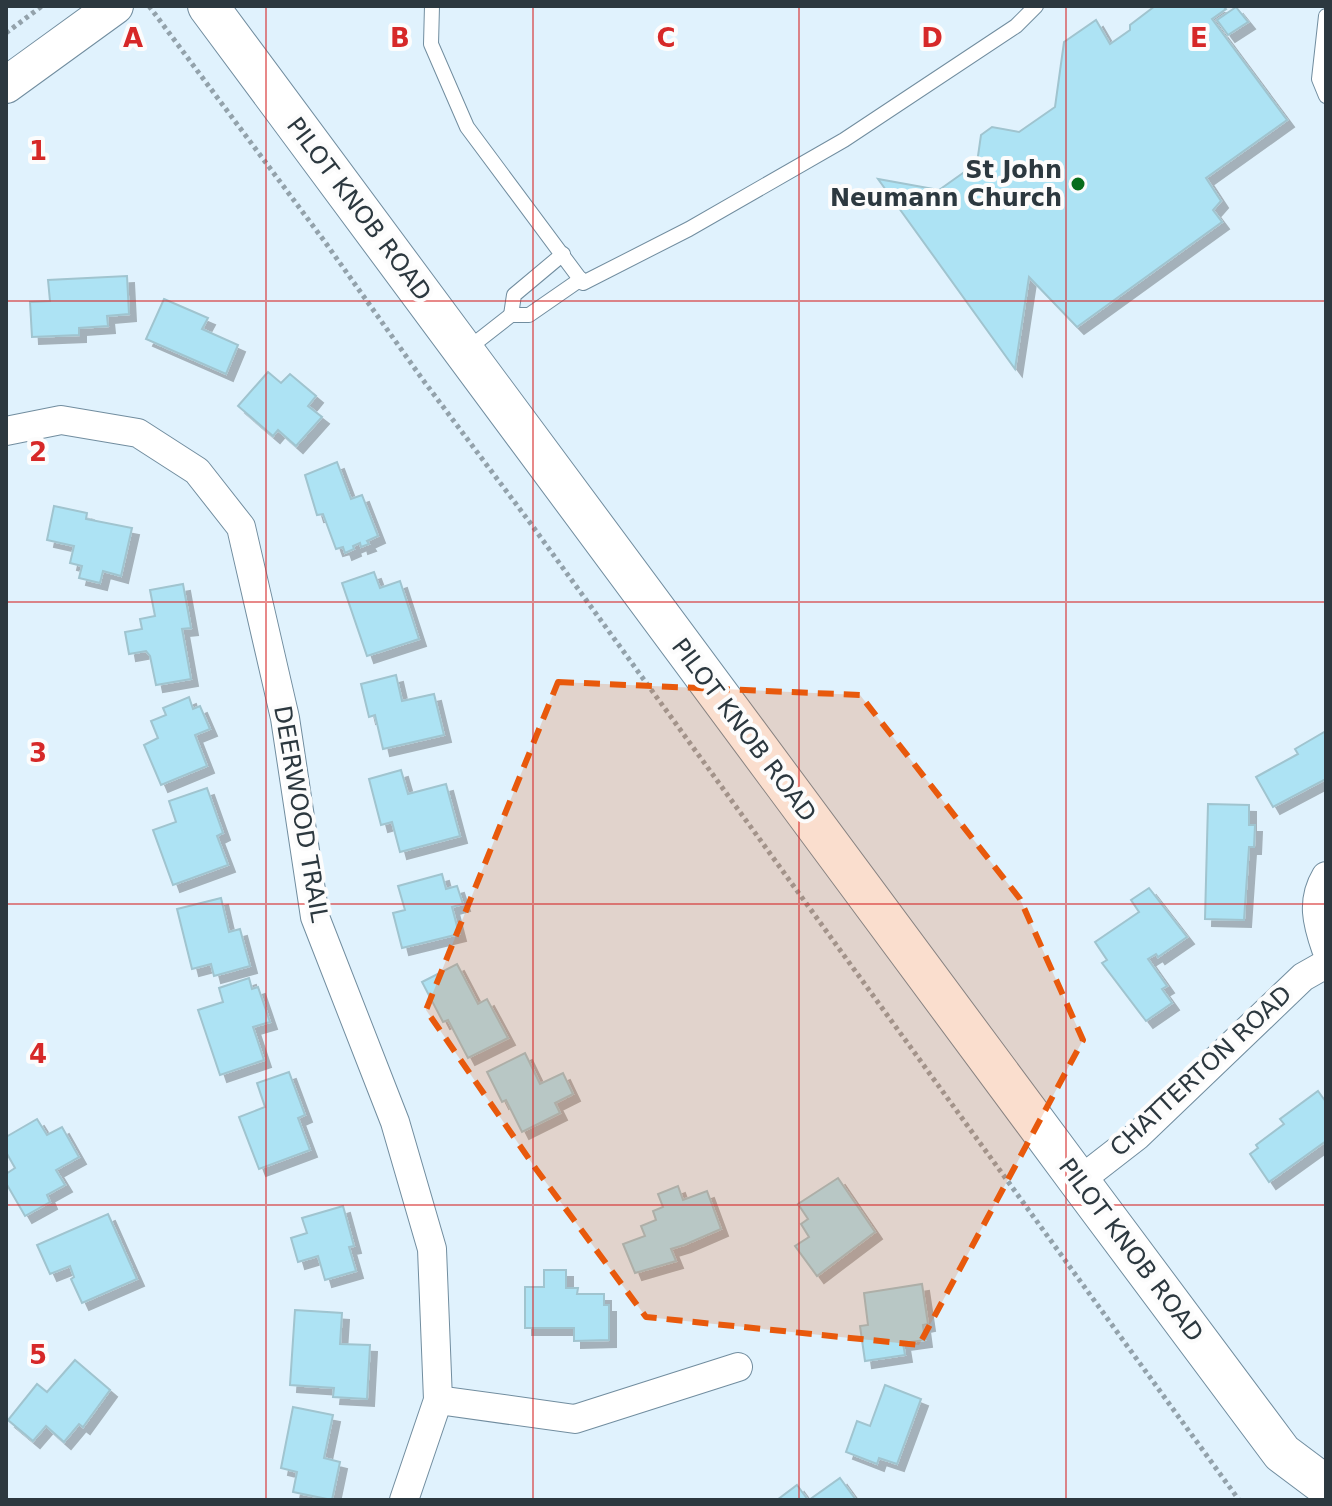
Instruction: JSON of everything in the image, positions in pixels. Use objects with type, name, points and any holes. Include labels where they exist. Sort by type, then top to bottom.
[{"type":"main road","name":"PILOT KNOB ROAD","points":[[208,6],[1282,1453],[1326,1486]]},
{"type":"main road","name":"PILOT KNOB ROAD","points":[[1282,1453],[1299,1500]]},
{"type":"street","points":[[6,85],[115,6]]},
{"type":"street","name":"DEERWOOD TRAIL","points":[[6,431],[61,420],[138,433],[197,471],[241,527],[285,718],[315,917],[395,1122],[432,1249],[438,1400],[404,1500]]},
{"type":"street","points":[[1326,876],[1319,886],[1316,919],[1326,949]]},
{"type":"street","name":"CHATTERTON ROAD","points":[[1079,1181],[1137,1136],[1303,977],[1326,964]]},
{"type":"street","points":[[438,1400],[575,1419],[738,1367]]},
{"type":"lane","points":[[432,6],[431,44],[467,127],[583,283],[689,229],[844,140],[1016,26],[1036,6]]},
{"type":"lane","points":[[1326,16],[1319,79],[1326,96]]},
{"type":"lane","points":[[511,315],[514,295],[563,254]]},
{"type":"lane","points":[[464,351],[511,315],[529,315],[581,279]]},
{"type":"path","points":[[6,33],[42,6]]},
{"type":"path","points":[[149,6],[531,524],[1239,1500]]},
{"type":"highlighted area","points":[[558,682],[860,695],[1020,899],[1083,1040],[919,1345],[646,1317],[536,1169],[426,1010]]},
{"type":"building","name":"St John Neumann Church","points":[[1155,6],[1223,6],[1226,9],[1212,19],[1287,120],[1206,178],[1221,201],[1213,210],[1222,222],[1077,327],[1029,277],[1015,369],[878,179],[939,190],[977,163],[981,135],[992,127],[1019,132],[1055,107],[1064,42],[1096,20],[1110,44]]},
{"type":"building","points":[[1236,7],[1248,22],[1228,35],[1217,20]]},
{"type":"building","points":[[127,276],[129,314],[107,316],[108,326],[79,328],[79,335],[32,337],[30,302],[50,301],[48,280]]},
{"type":"building","points":[[164,299],[208,318],[202,329],[238,345],[226,374],[146,339]]},
{"type":"building","points":[[268,372],[281,383],[290,374],[316,396],[308,406],[322,417],[296,446],[278,430],[273,436],[238,406]]},
{"type":"building","points":[[337,462],[351,499],[362,495],[378,536],[367,541],[369,544],[361,547],[360,543],[345,553],[343,547],[336,549],[323,514],[317,515],[305,475]]},
{"type":"building","points":[[54,506],[87,513],[86,519],[132,528],[121,576],[103,571],[100,583],[79,578],[82,566],[70,563],[74,546],[47,540]]},
{"type":"building","points":[[374,572],[380,588],[400,581],[419,639],[367,656],[342,583]]},
{"type":"building","points":[[183,584],[191,628],[182,629],[191,679],[156,685],[150,656],[146,651],[129,654],[125,632],[142,629],[140,619],[155,616],[150,590]]},
{"type":"building","points":[[396,675],[402,701],[434,694],[444,735],[383,749],[375,715],[369,717],[361,684]]},
{"type":"building","points":[[189,697],[193,709],[200,706],[210,729],[195,735],[207,766],[161,785],[144,745],[158,738],[151,721],[166,715],[163,708]]},
{"type":"building","points":[[1326,731],[1326,779],[1273,807],[1256,777],[1298,754],[1295,749]]},
{"type":"building","points":[[401,770],[408,794],[446,784],[460,836],[400,852],[392,822],[381,825],[369,779]]},
{"type":"building","points":[[207,788],[223,833],[217,836],[228,865],[173,885],[153,830],[176,822],[169,801]]},
{"type":"building","points":[[1208,804],[1249,805],[1249,825],[1255,825],[1254,847],[1249,847],[1244,920],[1205,919]]},
{"type":"building","points":[[442,874],[446,889],[457,886],[463,904],[452,907],[459,934],[402,948],[393,913],[405,910],[398,886]]},
{"type":"building","points":[[1149,888],[1187,937],[1158,957],[1156,954],[1148,959],[1167,986],[1162,989],[1172,1003],[1146,1021],[1102,963],[1107,960],[1095,942],[1139,912],[1131,900]]},
{"type":"building","points":[[221,898],[229,932],[240,929],[250,966],[214,976],[211,964],[192,969],[177,909]]},
{"type":"building","points":[[457,964],[478,1004],[487,999],[508,1038],[468,1058],[448,1020],[443,1022],[422,982]]},
{"type":"building","points":[[249,978],[252,989],[258,987],[270,1022],[253,1027],[264,1060],[220,1075],[198,1010],[223,1002],[219,988]]},
{"type":"building","points":[[525,1053],[540,1084],[563,1073],[573,1094],[555,1103],[560,1113],[522,1132],[487,1072]]},
{"type":"building","points":[[289,1072],[305,1115],[298,1118],[310,1150],[259,1169],[239,1117],[265,1107],[257,1083]]},
{"type":"building","points":[[1318,1091],[1326,1102],[1326,1141],[1269,1182],[1250,1154],[1258,1148],[1256,1145],[1284,1124],[1280,1119]]},
{"type":"building","points":[[37,1119],[47,1135],[62,1127],[79,1157],[56,1170],[65,1185],[47,1195],[50,1202],[25,1216],[6,1183],[6,1174],[15,1168],[6,1152],[6,1137]]},
{"type":"building","points":[[838,1178],[875,1232],[817,1276],[795,1246],[809,1237],[801,1224],[808,1219],[798,1204]]},
{"type":"building","points":[[678,1186],[683,1200],[707,1191],[721,1229],[671,1249],[676,1261],[635,1273],[623,1244],[645,1236],[641,1226],[656,1220],[653,1211],[663,1207],[658,1194]]},
{"type":"building","points":[[343,1206],[354,1246],[349,1247],[356,1271],[325,1280],[318,1256],[298,1262],[291,1238],[307,1233],[302,1218]]},
{"type":"building","points":[[108,1214],[137,1279],[82,1303],[71,1279],[74,1277],[70,1266],[50,1274],[37,1245]]},
{"type":"building","points":[[544,1270],[566,1270],[566,1288],[578,1288],[577,1294],[604,1294],[604,1305],[609,1305],[609,1340],[574,1341],[574,1328],[525,1328],[525,1287],[544,1287]]},
{"type":"building","points":[[922,1284],[928,1324],[923,1325],[925,1340],[903,1343],[905,1355],[865,1361],[860,1326],[868,1325],[864,1293]]},
{"type":"building","points":[[295,1310],[342,1313],[340,1344],[370,1345],[367,1399],[333,1397],[334,1388],[290,1385]]},
{"type":"building","points":[[75,1360],[110,1390],[83,1427],[79,1424],[64,1442],[46,1426],[33,1441],[8,1420],[37,1384],[47,1392]]},
{"type":"building","points":[[885,1385],[921,1399],[897,1464],[879,1458],[877,1464],[846,1452],[857,1421],[870,1426]]},
{"type":"building","points":[[293,1407],[333,1415],[324,1458],[340,1462],[332,1500],[293,1492],[297,1472],[281,1468]]},
{"type":"building","points":[[840,1478],[856,1500],[809,1500]]},
{"type":"building","points":[[797,1485],[808,1500],[777,1500]]},
{"type":"place","name":"St John Neumann Church","points":[[1078,184]]}]
